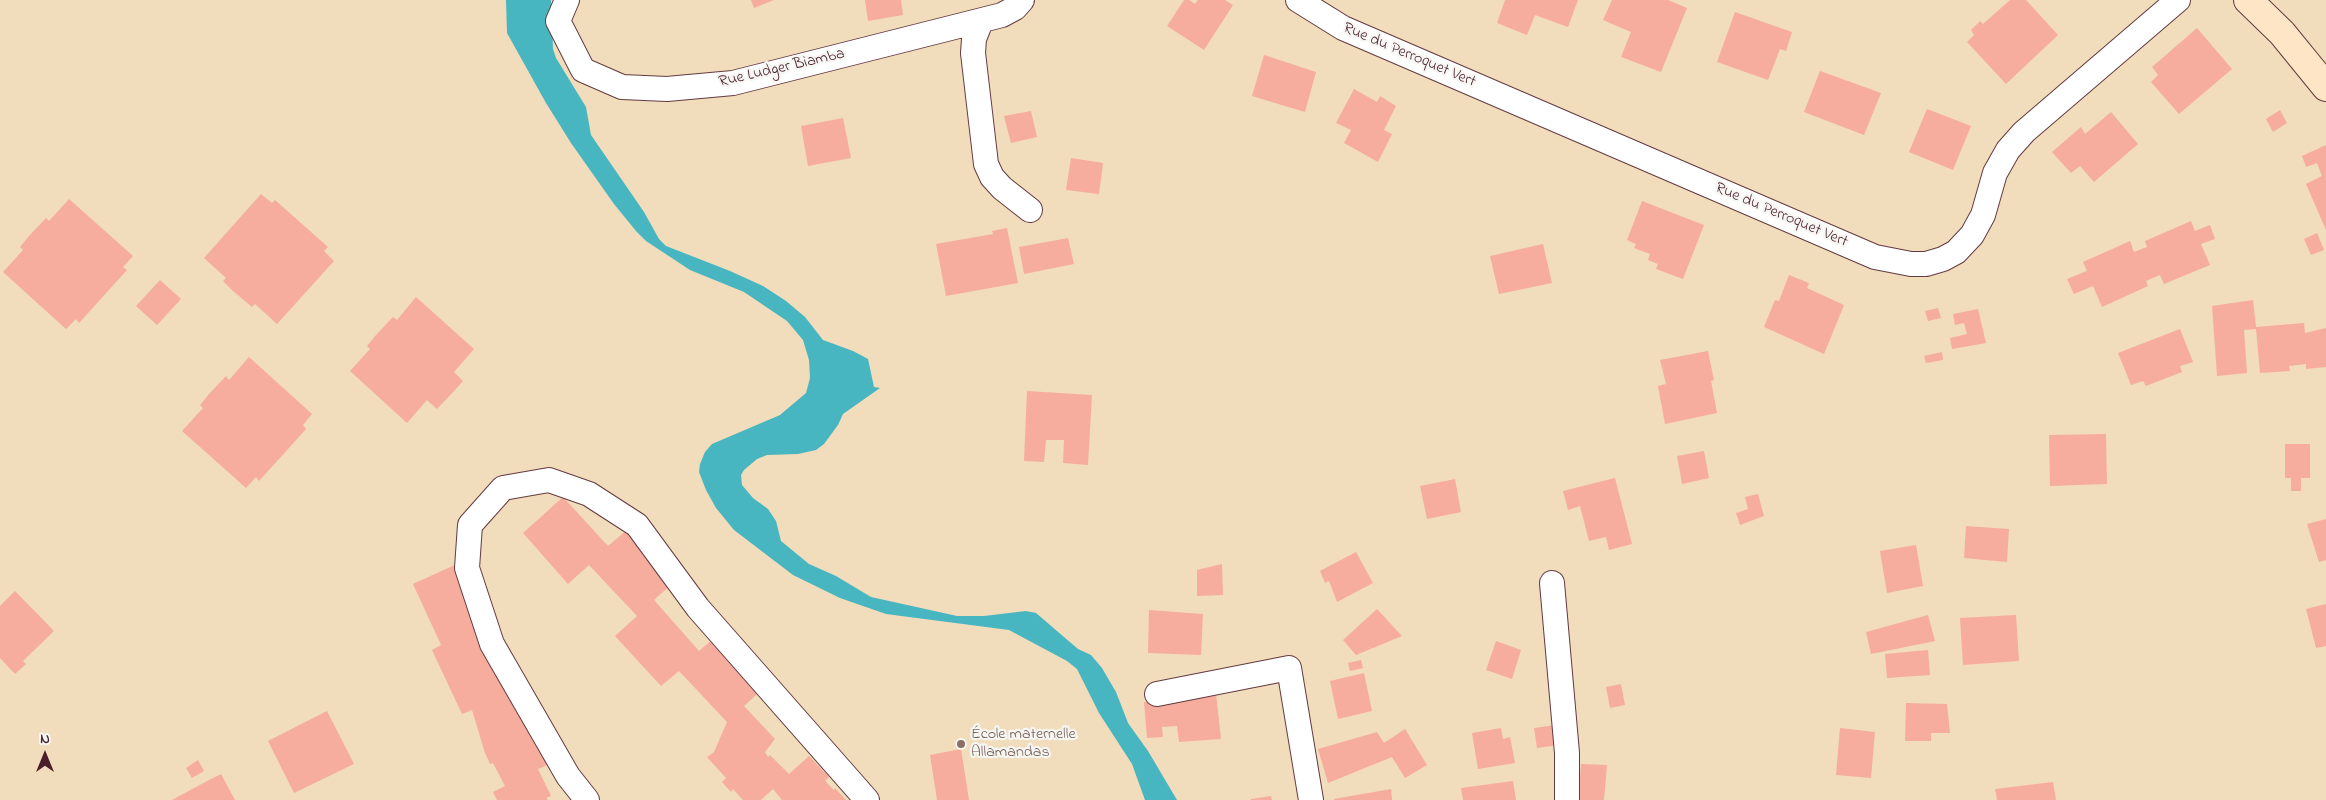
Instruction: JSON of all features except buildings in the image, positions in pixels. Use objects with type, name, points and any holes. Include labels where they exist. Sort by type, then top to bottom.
[{"type":"main road","points":[[2248,0],[2282,33],[2326,87]]},
{"type":"street","name":"Rue Ludger Biamba","points":[[567,0],[558,22],[583,70],[622,87],[668,89],[733,83],[1002,15],[1015,8],[1022,0]]},
{"type":"street","name":"Rue du Perroquet Vert","points":[[1298,0],[1343,28],[1875,257],[1911,264],[1926,264],[1943,259],[1956,252],[1972,235],[1983,215],[1995,174],[2008,150],[2024,132],[2178,0]]},
{"type":"street","points":[[981,20],[974,39],[973,53],[986,164],[992,177],[1002,188],[1030,210]]},
{"type":"street","points":[[587,800],[568,776],[492,644],[467,568],[470,525],[503,488],[549,480],[589,494],[637,525],[698,608],[867,800]]},
{"type":"street","points":[[1552,583],[1567,753],[1567,800]]},
{"type":"street","points":[[1157,694],[1289,668],[1311,800]]},
{"type":"water","points":[[506,0],[551,0],[553,49],[556,58],[586,107],[591,135],[644,212],[659,239],[666,246],[763,286],[786,301],[805,317],[823,340],[853,351],[868,359],[874,387],[880,388],[843,414],[838,425],[824,444],[816,450],[798,454],[767,455],[757,459],[741,475],[742,485],[753,498],[768,509],[776,521],[781,541],[809,564],[836,576],[871,597],[957,616],[984,616],[1026,611],[1036,613],[1078,649],[1091,655],[1102,668],[1116,692],[1128,723],[1148,751],[1177,800],[1145,800],[1132,764],[1099,713],[1077,669],[1067,661],[1009,630],[886,614],[840,598],[793,575],[734,530],[716,508],[706,490],[699,472],[700,464],[705,452],[712,444],[780,415],[806,393],[810,378],[809,360],[803,340],[787,321],[744,292],[690,270],[646,241],[636,231],[614,204],[571,143],[546,103],[507,33]]},
{"type":"place","name":"École maternelle Allamandas","points":[[961,744]]}]
